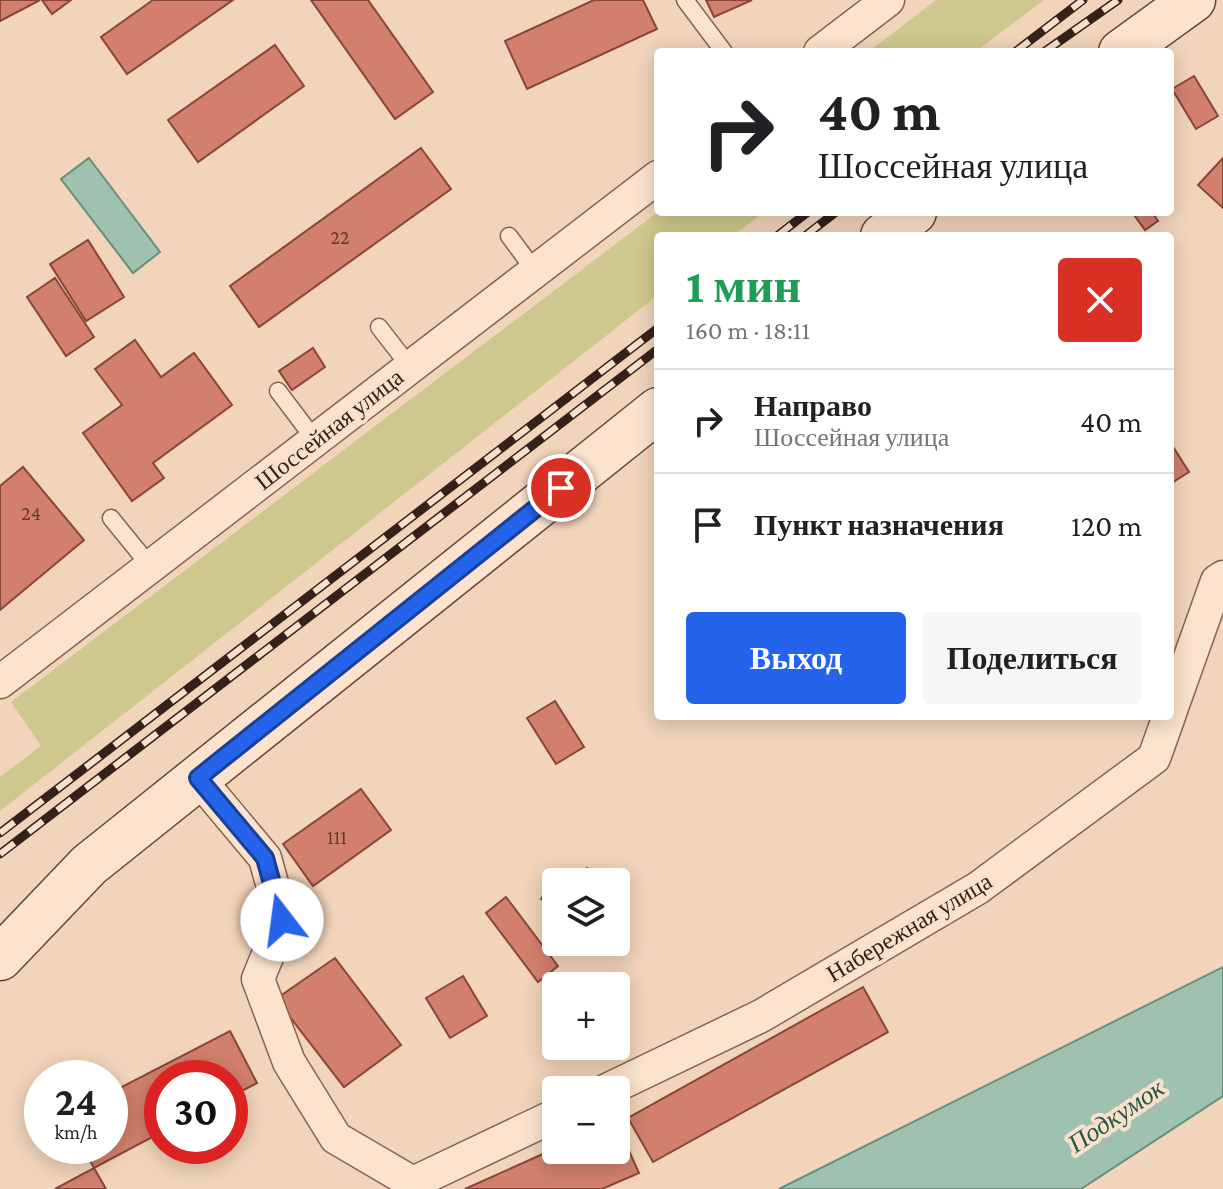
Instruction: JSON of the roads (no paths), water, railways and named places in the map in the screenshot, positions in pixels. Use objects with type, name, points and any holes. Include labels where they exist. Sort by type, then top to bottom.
[{"type":"main road","points":[[1127,48],[1193,0]]},
{"type":"main road","points":[[888,232],[909,216]]},
{"type":"main road","points":[[0,958],[89,865],[654,413]]},
{"type":"street","points":[[825,48],[888,0]]},
{"type":"street","name":"Шоссейная улица","points":[[0,682],[654,180]]},
{"type":"street","name":"Набережная улица","points":[[1174,700],[1217,581],[1223,577]]},
{"type":"street","name":"Набережная улица","points":[[630,1079],[761,1016],[978,888],[1154,758],[1167,720]]},
{"type":"street","points":[[198,778],[265,858],[282,920],[258,979],[289,1062],[336,1138],[413,1183],[542,1122]]},
{"type":"lane","points":[[685,0],[721,48]]},
{"type":"lane","points":[[509,236],[535,271]]},
{"type":"lane","points":[[379,327],[410,367]]},
{"type":"lane","points":[[278,391],[315,440]]},
{"type":"lane","points":[[111,518],[150,566]]},
{"type":"water","points":[[89,158],[160,252],[133,273],[61,179]]},
{"type":"water","name":"Подкумок","points":[[1223,967],[1223,1096],[1081,1189],[779,1189]]},
{"type":"railway","points":[[1020,48],[1083,0]]},
{"type":"railway","points":[[1050,48],[1118,0]]},
{"type":"railway","points":[[782,232],[803,216]]},
{"type":"railway","points":[[810,232],[831,216]]},
{"type":"railway","points":[[0,833],[654,331]]},
{"type":"railway","points":[[0,854],[654,352]]}]
